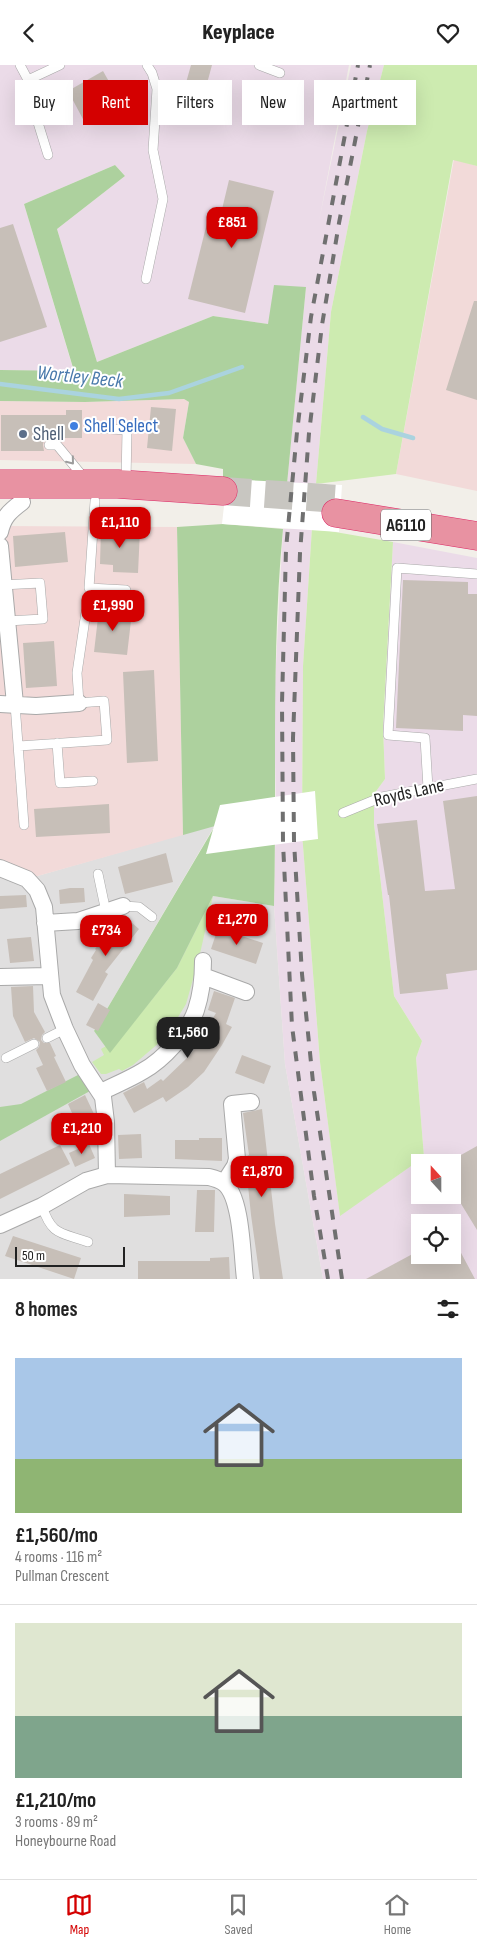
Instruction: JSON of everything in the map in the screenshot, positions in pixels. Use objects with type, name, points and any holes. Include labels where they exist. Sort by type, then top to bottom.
[{"type":"highway","points":[[0,484],[92,492],[222,498],[126,485],[92,492],[11,501]]},
{"type":"highway","name":"A6110","points":[[477,519],[430,510],[337,506],[477,536]]},
{"type":"street","points":[[0,532],[11,501]]},
{"type":"street","points":[[0,547],[7,704],[36,706],[79,703]]},
{"type":"street","points":[[0,868],[27,879],[37,890],[44,907],[52,995],[82,1065],[101,1092],[106,1123],[106,1175]]},
{"type":"street","points":[[45,923],[78,921],[122,906]]},
{"type":"street","points":[[101,1092],[143,1071],[161,1058],[180,1038],[196,1012],[203,968],[246,992]]},
{"type":"street","points":[[0,977],[49,976]]},
{"type":"street","points":[[224,1183],[235,1166],[237,1159],[232,1104],[251,1102]]},
{"type":"street","points":[[0,1225],[42,1206],[86,1181],[106,1175],[209,1177],[224,1183],[232,1194],[237,1212],[245,1279]]},
{"type":"lane","points":[[20,65],[28,80],[60,65]]},
{"type":"lane","points":[[146,279],[163,199],[153,150],[157,89],[152,73],[147,65]]},
{"type":"lane","points":[[259,65],[280,73]]},
{"type":"lane","points":[[39,125],[48,155]]},
{"type":"lane","points":[[94,428],[127,430],[126,485]]},
{"type":"lane","points":[[49,445],[57,445],[92,492],[89,587],[126,590]]},
{"type":"lane","points":[[428,788],[425,738],[388,735],[398,568],[477,574]]},
{"type":"lane","points":[[2,585],[40,583],[42,619],[5,626]]},
{"type":"lane","points":[[19,746],[106,740],[104,701],[79,703],[77,673],[86,612]]},
{"type":"lane","points":[[7,704],[19,746],[24,825]]},
{"type":"lane","points":[[57,743],[60,783],[93,781]]},
{"type":"lane","name":"Royds Lane","points":[[343,813],[382,797],[477,779]]},
{"type":"lane","points":[[98,874],[106,912]]},
{"type":"lane","points":[[122,906],[139,907],[152,917]]},
{"type":"lane","points":[[47,1038],[65,1029]]},
{"type":"lane","points":[[6,1058],[34,1044]]},
{"type":"lane","points":[[42,1206],[47,1221],[53,1230],[88,1242]]},
{"type":"shaded area","points":[[0,65],[349,65],[346,80],[314,80],[314,125],[337,125],[319,221],[339,125],[369,125],[331,312],[316,484],[287,484],[306,287],[268,324],[213,316],[97,362],[57,229],[125,176],[115,165],[24,204],[74,372],[0,370]]},
{"type":"shaded area","points":[[351,65],[384,65],[380,80],[348,80]]},
{"type":"shaded area","points":[[454,159],[477,166],[477,491],[396,474]]},
{"type":"shaded area","points":[[184,399],[189,402],[183,438],[196,464],[0,460],[0,401],[85,402]]},
{"type":"shaded area","points":[[0,526],[177,527],[183,835],[27,879],[0,868]]},
{"type":"shaded area","points":[[312,528],[303,666],[302,833],[320,1062],[340,1215],[411,1166],[411,1204],[461,1204],[461,1154],[424,1154],[416,1058],[422,1041],[394,996],[374,824],[374,794],[385,779],[383,727],[393,542],[477,558],[477,1279],[323,1279],[285,1064],[274,906],[276,807],[274,703],[283,529]]},
{"type":"shaded area","points":[[215,825],[94,1031],[110,1052],[213,896],[274,906],[285,1064],[323,1279],[0,1279],[0,868],[27,879]]},
{"type":"green space","points":[[384,65],[477,65],[477,166],[453,160],[396,474],[316,484],[331,312],[369,125],[416,125],[416,80],[380,80]]},
{"type":"green space","points":[[115,165],[125,176],[57,229],[97,362],[213,316],[268,324],[274,285],[306,287],[287,484],[223,479],[223,469],[196,464],[183,438],[189,402],[184,399],[85,402],[0,401],[0,370],[74,371],[24,204]]},
{"type":"green space","points":[[223,524],[283,529],[277,623],[274,906],[213,896],[177,968],[110,1053],[94,1031],[215,826],[183,835],[177,527]]},
{"type":"green space","points":[[312,528],[393,542],[383,727],[385,779],[374,794],[374,824],[394,996],[422,1041],[416,1058],[424,1154],[411,1154],[411,1166],[340,1216],[320,1062],[302,833],[303,666]]},
{"type":"green space","points":[[213,896],[186,1004],[166,1037],[133,1065],[122,1071],[119,1069],[101,1074],[92,1062],[104,1055],[101,1049],[106,1046],[110,1052],[177,968]]},
{"type":"green space","points":[[78,1075],[90,1091],[0,1141],[0,1107],[21,1104]]},
{"type":"pier","points":[[227,479],[342,485],[339,532],[222,524]]},
{"type":"pier","points":[[315,791],[318,839],[206,854],[220,805]]},
{"type":"building","points":[[191,65],[212,65],[208,80],[187,80]]},
{"type":"building","points":[[103,71],[108,80],[87,80]]},
{"type":"building","points":[[83,82],[83,119],[73,100],[73,88]]},
{"type":"building","points":[[229,180],[274,191],[245,313],[188,299],[207,223],[218,226]]},
{"type":"building","points":[[13,224],[47,327],[0,342],[0,228]]},
{"type":"building","points":[[474,301],[477,301],[477,400],[446,390]]},
{"type":"building","points":[[151,407],[176,409],[172,451],[147,448]]},
{"type":"building","points":[[66,410],[82,410],[82,438],[44,438],[44,451],[1,451],[1,415],[66,415]]},
{"type":"building","points":[[101,528],[140,530],[138,573],[113,572],[113,565],[100,564]]},
{"type":"building","points":[[65,532],[68,562],[15,567],[13,536]]},
{"type":"building","points":[[403,580],[468,582],[468,594],[477,594],[477,716],[463,715],[463,731],[396,728]]},
{"type":"building","points":[[99,609],[132,612],[127,655],[94,652]]},
{"type":"building","points":[[54,641],[57,686],[26,688],[23,643]]},
{"type":"building","points":[[154,670],[158,761],[127,763],[123,672]]},
{"type":"building","points":[[477,796],[477,970],[446,974],[448,989],[400,994],[389,895],[377,824],[417,820],[425,891],[455,889],[443,801]]},
{"type":"building","points":[[109,804],[110,833],[36,837],[34,809]]},
{"type":"building","points":[[166,853],[173,882],[125,894],[118,867]]},
{"type":"building","points":[[84,888],[85,902],[60,904],[59,890]]},
{"type":"building","points":[[26,895],[27,907],[0,909],[0,896]]},
{"type":"building","points":[[124,916],[139,929],[105,972],[108,974],[93,1001],[76,992],[93,960],[91,958],[95,949],[120,918]]},
{"type":"building","points":[[218,928],[263,943],[256,964],[211,949]]},
{"type":"building","points":[[31,937],[34,961],[10,963],[7,939]]},
{"type":"building","points":[[33,986],[34,1012],[45,1032],[41,1040],[44,1043],[50,1043],[56,1056],[54,1057],[66,1082],[47,1091],[36,1068],[43,1065],[36,1050],[40,1042],[34,1038],[25,1042],[13,1016],[11,987]]},
{"type":"building","points":[[214,991],[235,998],[226,1024],[232,1027],[222,1045],[204,1072],[188,1087],[166,1102],[163,1097],[134,1113],[123,1093],[144,1082],[147,1089],[161,1079],[163,1081],[188,1057],[216,1013],[208,1010]]},
{"type":"building","points":[[98,1003],[110,1010],[98,1031],[86,1025]]},
{"type":"building","points":[[242,1055],[271,1066],[264,1084],[235,1073]]},
{"type":"building","points":[[85,1095],[94,1114],[76,1122],[68,1104]]},
{"type":"building","points":[[262,1109],[283,1279],[260,1279],[251,1215],[246,1166],[247,1156],[249,1155],[243,1113]]},
{"type":"building","points":[[141,1134],[142,1158],[119,1159],[118,1135]]},
{"type":"building","points":[[199,1138],[222,1138],[222,1161],[175,1159],[175,1140],[199,1140]]},
{"type":"building","points":[[89,1144],[95,1158],[75,1167],[69,1153]]},
{"type":"building","points":[[60,1145],[70,1164],[0,1199],[0,1174]]},
{"type":"building","points":[[477,1146],[477,1230],[461,1204],[461,1155]]},
{"type":"building","points":[[197,1190],[215,1190],[214,1232],[195,1232]]},
{"type":"building","points":[[124,1194],[170,1196],[170,1215],[124,1217]]},
{"type":"building","points":[[13,1236],[81,1258],[74,1279],[5,1256]]},
{"type":"building","points":[[461,1253],[475,1279],[366,1279],[411,1255],[411,1264],[461,1264]]},
{"type":"building","points":[[229,1257],[230,1279],[138,1279],[138,1261],[210,1261],[210,1258]]},
{"type":"waterway","name":"Wortley Beck","points":[[0,384],[119,399],[169,393],[242,367]]},
{"type":"waterway","name":"Wortley Beck","points":[[363,417],[382,429],[413,438]]},
{"type":"tunnel","points":[[223,491],[339,499]]},
{"type":"railway","points":[[328,1279],[314,1196],[292,1026],[283,843],[282,703],[286,549],[297,432],[311,317],[358,65]]},
{"type":"railway","points":[[342,1279],[314,1092],[302,974],[294,842],[293,738],[300,553],[309,433],[322,325],[339,223],[370,65]]},
{"type":"place","name":"Shell Select","points":[[74,426]]},
{"type":"place","name":"Shell","points":[[23,434]]}]
